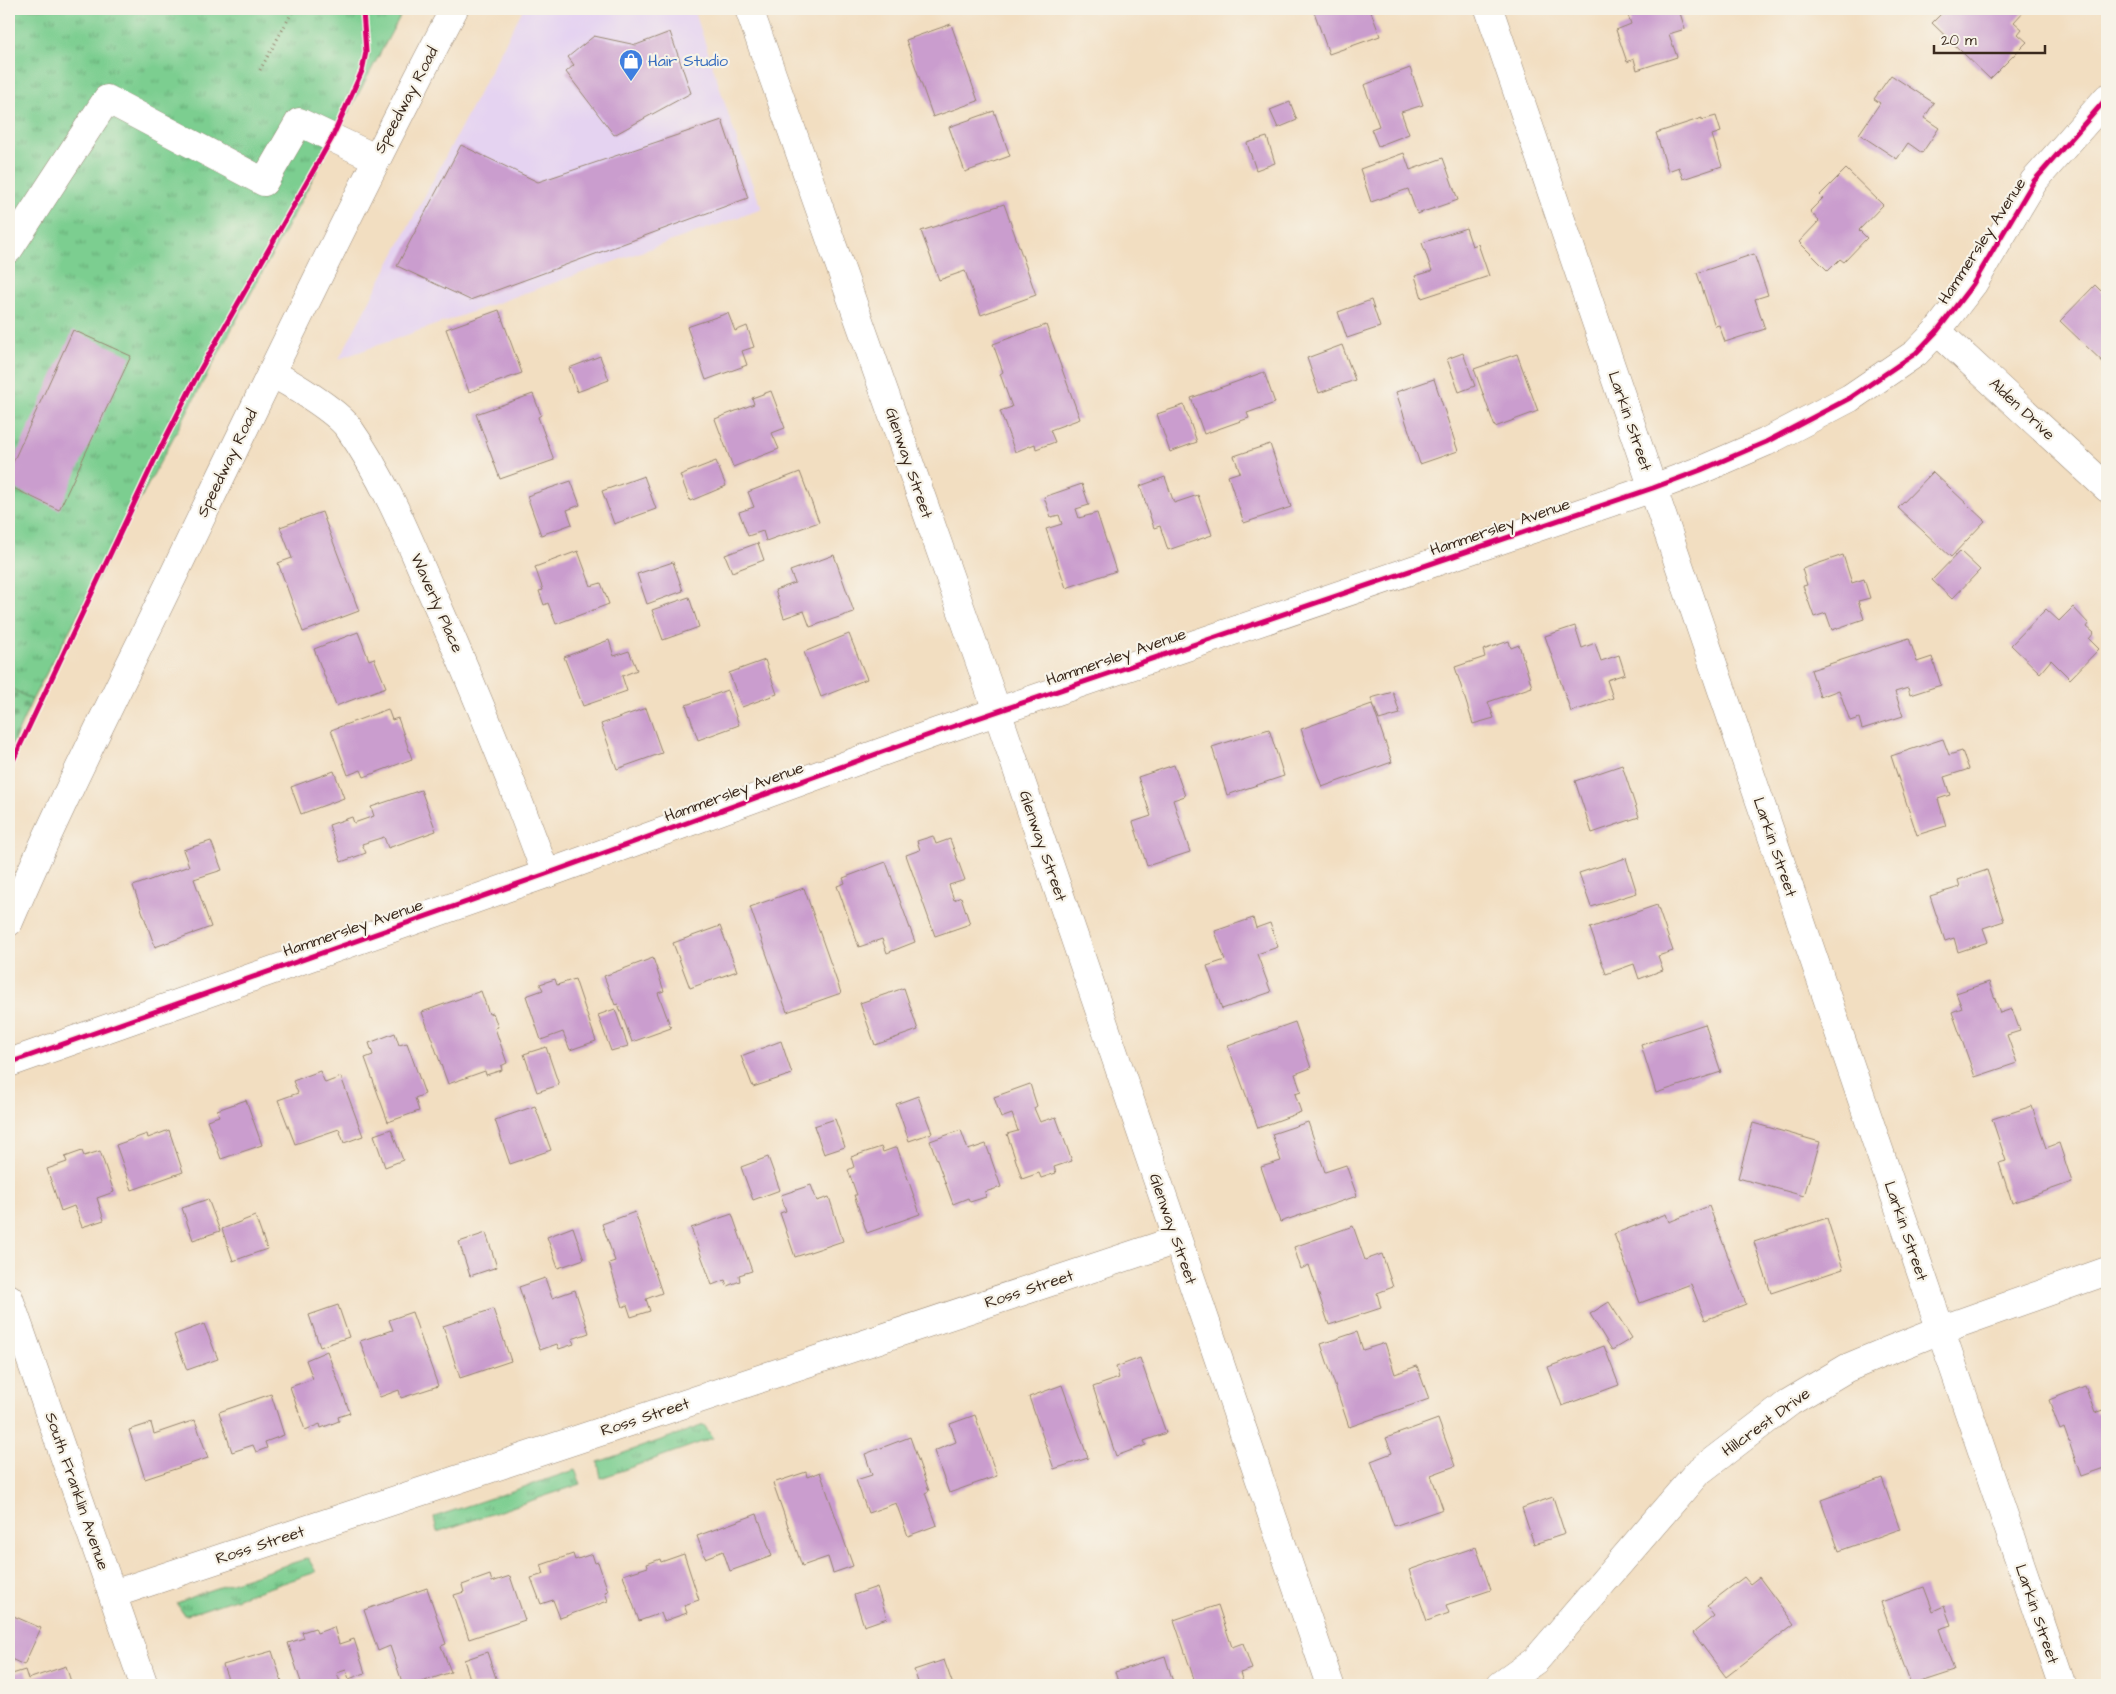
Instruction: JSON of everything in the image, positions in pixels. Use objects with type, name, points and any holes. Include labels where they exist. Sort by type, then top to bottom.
[{"type":"street","name":"Speedway Road","points":[[9,922],[49,829],[84,762],[271,372],[376,158],[454,9]]},
{"type":"street","name":"Glenway Street","points":[[749,9],[997,712],[1330,1685]]},
{"type":"street","name":"Larkin Street","points":[[1489,9],[2062,1685]]},
{"type":"street","name":"Hammersley Avenue","points":[[9,1063],[546,874],[997,712],[1653,488],[1766,442],[1850,398],[1916,354],[1937,331],[1973,284],[2034,181],[2107,98]]},
{"type":"street","points":[[9,249],[107,99],[264,182],[298,122],[376,158]]},
{"type":"street","name":"Alden Drive","points":[[1937,331],[2107,488]]},
{"type":"street","name":"Waverly Place","points":[[271,372],[312,398],[347,426],[373,469],[401,523],[482,707],[546,874]]},
{"type":"street","name":"Ross Street","points":[[113,1594],[1177,1240]]},
{"type":"street","name":"Hillcrest Drive","points":[[1502,1685],[1536,1660],[1696,1473],[1790,1402],[1847,1368],[1940,1330],[2107,1271]]},
{"type":"street","name":"South Franklin Avenue","points":[[9,1298],[144,1685]]},
{"type":"path","points":[[260,70],[294,9]]},
{"type":"shaded area","points":[[523,9],[694,9],[745,165],[762,209],[339,359]]},
{"type":"green space","points":[[9,9],[404,9],[32,700],[9,687]]},
{"type":"green space","points":[[9,687],[32,700],[9,752]]},
{"type":"green space","points":[[704,1425],[713,1438],[601,1478],[598,1462]]},
{"type":"green space","points":[[575,1470],[581,1484],[437,1532],[434,1517]]},
{"type":"green space","points":[[308,1558],[316,1572],[187,1615],[184,1615],[177,1603],[201,1593]]},
{"type":"building","points":[[1313,9],[1370,9],[1380,36],[1329,54]]},
{"type":"building","points":[[1626,9],[1693,9],[1680,13],[1685,29],[1669,34],[1677,57],[1637,70],[1634,59],[1627,62],[1616,30],[1631,24]]},
{"type":"building","points":[[1946,9],[2022,9],[2024,11],[2014,22],[2022,29],[2018,34],[2027,42],[1990,79],[1932,23]]},
{"type":"building","points":[[951,24],[978,101],[933,117],[906,40]]},
{"type":"building","name":"Hair Studio","points":[[670,32],[691,93],[614,135],[566,72],[574,65],[568,57],[594,36],[636,45]]},
{"type":"building","points":[[1410,68],[1423,105],[1401,112],[1409,134],[1378,146],[1371,129],[1379,126],[1364,85]]},
{"type":"building","points":[[1891,75],[1934,103],[1924,118],[1939,128],[1922,153],[1908,143],[1897,159],[1859,134],[1880,103],[1874,99]]},
{"type":"building","points":[[1290,102],[1297,120],[1278,128],[1270,110]]},
{"type":"building","points":[[994,111],[1010,156],[965,172],[949,127]]},
{"type":"building","points":[[1716,116],[1721,132],[1712,135],[1722,166],[1683,179],[1679,167],[1668,171],[1656,133],[1702,118],[1702,120]]},
{"type":"building","points":[[722,120],[748,198],[470,300],[397,266],[461,145],[538,182]]},
{"type":"building","points":[[1267,137],[1275,163],[1256,170],[1247,143]]},
{"type":"building","points":[[1404,153],[1410,170],[1443,158],[1458,200],[1417,214],[1408,189],[1371,202],[1360,169]]},
{"type":"building","points":[[1846,169],[1883,205],[1859,230],[1867,238],[1844,262],[1840,259],[1828,271],[1799,242],[1819,221],[1810,211],[1823,198],[1820,195]]},
{"type":"building","points":[[1004,204],[1036,295],[981,315],[965,271],[939,280],[921,231]]},
{"type":"building","points":[[1466,228],[1472,246],[1478,244],[1489,276],[1422,298],[1415,276],[1432,271],[1422,243]]},
{"type":"building","points":[[1754,254],[1768,295],[1755,299],[1765,329],[1725,342],[1719,325],[1715,326],[1697,273]]},
{"type":"building","points":[[2095,285],[2107,297],[2107,366],[2060,321]]},
{"type":"building","points":[[1371,300],[1380,327],[1347,338],[1338,312]]},
{"type":"building","points":[[499,310],[522,373],[469,392],[446,329]]},
{"type":"building","points":[[728,313],[735,331],[747,326],[754,347],[742,351],[747,365],[706,380],[687,327]]},
{"type":"building","points":[[1046,325],[1080,419],[1050,430],[1055,442],[1036,449],[1035,444],[1015,452],[1000,411],[1012,407],[1000,374],[1003,372],[993,344]]},
{"type":"building","points":[[73,330],[131,356],[59,510],[9,486],[9,471]]},
{"type":"building","points":[[1342,345],[1355,380],[1319,393],[1307,358]]},
{"type":"building","points":[[1463,353],[1475,386],[1459,392],[1447,359]]},
{"type":"building","points":[[1517,354],[1538,411],[1495,427],[1474,369]]},
{"type":"building","points":[[600,356],[609,380],[577,392],[569,368]]},
{"type":"building","points":[[1264,372],[1275,403],[1247,413],[1249,418],[1204,434],[1191,398]]},
{"type":"building","points":[[1434,379],[1458,451],[1420,464],[1396,392]]},
{"type":"building","points":[[771,391],[785,428],[772,433],[779,449],[733,467],[715,419],[754,404],[752,398]]},
{"type":"building","points":[[533,394],[541,415],[538,417],[554,460],[500,479],[476,414]]},
{"type":"building","points":[[1184,405],[1197,442],[1170,452],[1157,414]]},
{"type":"building","points":[[1270,444],[1291,507],[1244,523],[1228,476],[1240,472],[1234,456]]},
{"type":"building","points":[[716,461],[726,486],[690,501],[680,475]]},
{"type":"building","points":[[800,472],[819,522],[766,541],[763,531],[748,536],[739,512],[754,507],[748,492]]},
{"type":"building","points":[[1933,472],[1985,521],[1951,557],[1898,508]]},
{"type":"building","points":[[644,476],[656,509],[614,524],[602,491]]},
{"type":"building","points":[[1165,477],[1174,503],[1198,495],[1212,535],[1168,550],[1160,526],[1154,528],[1140,486]]},
{"type":"building","points":[[571,481],[580,505],[567,510],[572,524],[541,535],[527,496]]},
{"type":"building","points":[[1082,484],[1089,505],[1076,509],[1079,518],[1097,513],[1116,571],[1066,588],[1046,529],[1062,524],[1059,515],[1051,517],[1044,497]]},
{"type":"building","points":[[322,512],[359,611],[303,632],[278,563],[292,558],[280,527]]},
{"type":"building","points":[[758,543],[764,560],[732,572],[725,555]]},
{"type":"building","points":[[578,551],[591,586],[601,583],[609,604],[556,624],[548,603],[544,605],[539,591],[543,590],[535,567]]},
{"type":"building","points":[[1960,551],[1980,570],[1952,599],[1932,580]]},
{"type":"building","points":[[834,555],[854,612],[810,627],[804,611],[784,618],[775,590],[795,583],[790,571]]},
{"type":"building","points":[[1843,555],[1852,583],[1864,579],[1870,598],[1858,601],[1864,619],[1832,630],[1826,613],[1814,617],[1803,586],[1807,585],[1802,569]]},
{"type":"building","points":[[673,562],[683,591],[647,604],[637,574]]},
{"type":"building","points":[[689,597],[699,627],[663,640],[652,610]]},
{"type":"building","points":[[2073,607],[2089,624],[2087,627],[2094,633],[2089,639],[2099,649],[2070,679],[2051,660],[2040,673],[2011,645],[2046,609],[2059,621]]},
{"type":"building","points":[[1575,626],[1582,648],[1595,643],[1601,661],[1619,655],[1625,674],[1607,680],[1613,698],[1571,712],[1545,636]]},
{"type":"building","points":[[358,632],[369,660],[374,658],[386,687],[336,706],[314,649]]},
{"type":"building","points":[[849,634],[867,679],[821,697],[804,652]]},
{"type":"building","points":[[1909,638],[1917,662],[1932,657],[1941,685],[1910,695],[1908,688],[1895,692],[1903,716],[1862,729],[1859,718],[1850,721],[1839,690],[1820,697],[1811,670]]},
{"type":"building","points":[[609,640],[614,656],[629,651],[637,670],[622,676],[627,691],[583,706],[564,657]]},
{"type":"building","points":[[1509,641],[1511,648],[1519,645],[1532,687],[1488,702],[1494,718],[1473,724],[1455,667],[1485,657],[1483,650]]},
{"type":"building","points":[[765,660],[777,694],[742,707],[729,673]]},
{"type":"building","points":[[727,690],[739,725],[698,740],[686,705]]},
{"type":"building","points":[[1393,692],[1400,714],[1379,720],[1371,698]]},
{"type":"building","points":[[1372,704],[1392,762],[1322,787],[1301,729]]},
{"type":"building","points":[[646,708],[662,753],[617,769],[601,724]]},
{"type":"building","points":[[388,709],[392,720],[398,718],[412,759],[364,777],[361,770],[348,775],[331,730]]},
{"type":"building","points":[[1269,729],[1284,776],[1227,795],[1212,747]]},
{"type":"building","points":[[2107,738],[2107,753],[2101,741]]},
{"type":"building","points":[[1943,739],[1949,755],[1962,751],[1969,769],[1944,777],[1950,795],[1938,799],[1946,826],[1917,835],[1891,756]]},
{"type":"building","points":[[1174,765],[1185,796],[1173,800],[1190,852],[1147,866],[1133,822],[1151,816],[1138,777]]},
{"type":"building","points":[[1622,765],[1639,817],[1592,833],[1575,781]]},
{"type":"building","points":[[334,771],[344,798],[301,814],[291,787]]},
{"type":"building","points":[[421,790],[436,831],[388,848],[384,837],[362,844],[366,853],[341,862],[329,825],[352,817],[354,823],[374,816],[371,807]]},
{"type":"building","points":[[933,836],[936,844],[950,839],[965,880],[949,885],[954,900],[961,897],[970,924],[935,936],[906,855],[920,850],[917,841]]},
{"type":"building","points":[[211,841],[222,870],[194,879],[211,927],[155,947],[133,886],[189,866],[183,850]]},
{"type":"building","points":[[1626,858],[1637,893],[1591,907],[1579,873]]},
{"type":"building","points":[[886,862],[915,942],[887,953],[882,939],[859,947],[837,886],[845,883],[843,878]]},
{"type":"building","points":[[1987,870],[2004,921],[1983,928],[1988,942],[1958,952],[1954,938],[1945,941],[1930,896],[1960,887],[1958,880]]},
{"type":"building","points":[[804,888],[841,993],[787,1012],[750,907]]},
{"type":"building","points":[[1657,905],[1673,951],[1658,956],[1663,970],[1639,979],[1634,964],[1606,974],[1590,928]]},
{"type":"building","points":[[1253,918],[1256,928],[1270,923],[1278,947],[1257,954],[1271,992],[1222,1009],[1207,966],[1225,960],[1215,931]]},
{"type":"building","points":[[720,926],[737,971],[690,988],[673,943]]},
{"type":"building","points":[[653,958],[664,991],[658,993],[671,1028],[632,1042],[618,1004],[615,1005],[604,976]]},
{"type":"building","points":[[555,979],[557,985],[575,979],[596,1041],[570,1050],[563,1032],[541,1040],[526,996],[543,990],[540,984]]},
{"type":"building","points":[[1989,982],[2000,1013],[2012,1009],[2020,1031],[2007,1035],[2017,1063],[1975,1077],[1952,1012],[1962,1008],[1956,993]]},
{"type":"building","points":[[904,988],[918,1030],[875,1045],[860,1003]]},
{"type":"building","points":[[481,991],[489,1014],[493,1013],[498,1027],[495,1028],[507,1063],[501,1066],[502,1070],[486,1075],[485,1071],[448,1084],[422,1012]]},
{"type":"building","points":[[615,1009],[628,1046],[611,1051],[598,1015]]},
{"type":"building","points":[[1295,1022],[1311,1068],[1295,1074],[1301,1092],[1295,1094],[1301,1112],[1258,1128],[1228,1046]]},
{"type":"building","points":[[1705,1024],[1721,1072],[1656,1093],[1641,1045]]},
{"type":"building","points":[[395,1033],[399,1045],[407,1043],[425,1094],[415,1098],[419,1111],[388,1122],[365,1058],[373,1055],[369,1043]]},
{"type":"building","points":[[781,1041],[792,1074],[753,1087],[741,1056]]},
{"type":"building","points":[[546,1047],[559,1085],[537,1092],[524,1054]]},
{"type":"building","points":[[320,1071],[325,1083],[341,1077],[363,1136],[344,1143],[339,1129],[295,1144],[278,1100],[298,1093],[293,1081]]},
{"type":"building","points":[[1030,1084],[1037,1106],[1034,1108],[1040,1122],[1056,1117],[1072,1161],[1054,1167],[1056,1173],[1041,1178],[1039,1173],[1022,1179],[1007,1134],[1018,1131],[1012,1114],[1001,1118],[994,1097]]},
{"type":"building","points":[[918,1096],[932,1133],[909,1141],[896,1104]]},
{"type":"building","points":[[246,1100],[262,1145],[221,1159],[207,1120],[219,1116],[217,1110]]},
{"type":"building","points":[[535,1106],[551,1150],[510,1164],[495,1120]]},
{"type":"building","points":[[2032,1106],[2046,1148],[2059,1143],[2072,1182],[2012,1203],[1999,1163],[2006,1161],[1992,1119]]},
{"type":"building","points":[[835,1119],[845,1147],[824,1154],[814,1126]]},
{"type":"building","points":[[1308,1122],[1325,1172],[1346,1165],[1357,1196],[1280,1222],[1261,1167],[1281,1161],[1272,1134]]},
{"type":"building","points":[[1753,1123],[1820,1142],[1804,1196],[1738,1178]]},
{"type":"building","points":[[391,1129],[403,1160],[385,1167],[374,1135]]},
{"type":"building","points":[[169,1130],[183,1172],[132,1190],[116,1145],[147,1134],[148,1138]]},
{"type":"building","points":[[961,1130],[968,1150],[986,1144],[1001,1187],[985,1192],[986,1197],[970,1202],[968,1198],[953,1204],[930,1141]]},
{"type":"building","points":[[881,1147],[883,1152],[897,1147],[920,1214],[867,1233],[848,1170],[854,1167],[851,1157]]},
{"type":"building","points":[[82,1151],[84,1156],[100,1151],[114,1192],[97,1198],[104,1220],[82,1227],[74,1206],[61,1211],[47,1169],[67,1162],[65,1157]]},
{"type":"building","points":[[768,1157],[780,1190],[753,1200],[741,1167]]},
{"type":"building","points":[[811,1185],[817,1201],[829,1197],[843,1241],[795,1257],[780,1213],[786,1211],[781,1195]]},
{"type":"building","points":[[208,1199],[220,1231],[193,1240],[182,1208]]},
{"type":"building","points":[[1709,1206],[1746,1304],[1705,1320],[1691,1284],[1640,1303],[1614,1234],[1666,1214],[1669,1222]]},
{"type":"building","points":[[635,1212],[662,1293],[646,1299],[650,1311],[631,1317],[627,1305],[623,1307],[609,1263],[615,1261],[602,1224]]},
{"type":"building","points":[[732,1214],[752,1271],[739,1275],[740,1281],[727,1286],[725,1280],[712,1285],[691,1228]]},
{"type":"building","points":[[255,1216],[267,1249],[233,1261],[222,1229]]},
{"type":"building","points":[[1827,1218],[1843,1269],[1771,1293],[1754,1242]]},
{"type":"building","points":[[1353,1226],[1365,1260],[1382,1254],[1393,1287],[1377,1293],[1381,1308],[1329,1325],[1309,1265],[1301,1269],[1294,1247]]},
{"type":"building","points":[[573,1227],[584,1259],[558,1268],[547,1237]]},
{"type":"building","points":[[486,1233],[497,1267],[470,1276],[459,1242]]},
{"type":"building","points":[[545,1278],[552,1298],[575,1290],[589,1333],[572,1339],[574,1344],[559,1349],[557,1344],[540,1350],[519,1287]]},
{"type":"building","points":[[1609,1302],[1632,1338],[1612,1350],[1590,1314]]},
{"type":"building","points":[[338,1305],[349,1337],[320,1347],[309,1315]]},
{"type":"building","points":[[493,1309],[511,1361],[460,1378],[443,1326]]},
{"type":"building","points":[[412,1312],[438,1386],[401,1398],[399,1390],[380,1397],[360,1341],[393,1330],[389,1320]]},
{"type":"building","points":[[204,1324],[218,1359],[187,1370],[174,1335]]},
{"type":"building","points":[[1357,1332],[1363,1350],[1385,1343],[1395,1374],[1417,1366],[1429,1399],[1349,1427],[1321,1344]]},
{"type":"building","points":[[1604,1346],[1619,1385],[1562,1406],[1548,1367]]},
{"type":"building","points":[[327,1351],[350,1413],[338,1417],[339,1421],[321,1428],[320,1424],[305,1430],[290,1387],[313,1379],[306,1360]]},
{"type":"building","points":[[1140,1358],[1166,1433],[1144,1441],[1146,1445],[1116,1456],[1093,1387],[1119,1378],[1116,1367]]},
{"type":"building","points":[[1062,1385],[1088,1458],[1054,1469],[1029,1397]]},
{"type":"building","points":[[2085,1386],[2095,1413],[2107,1409],[2107,1467],[2081,1476],[2064,1428],[2060,1430],[2049,1400]]},
{"type":"building","points":[[271,1394],[284,1435],[265,1442],[267,1448],[256,1452],[253,1445],[232,1452],[219,1412]]},
{"type":"building","points":[[975,1415],[997,1476],[949,1493],[934,1451],[956,1442],[950,1424]]},
{"type":"building","points":[[1438,1419],[1455,1466],[1431,1475],[1443,1509],[1394,1526],[1371,1461],[1392,1453],[1386,1438]]},
{"type":"building","points":[[195,1420],[208,1458],[145,1479],[129,1430],[151,1423],[154,1434]]},
{"type":"building","points":[[910,1437],[929,1491],[925,1493],[937,1525],[908,1536],[896,1503],[868,1513],[856,1480],[872,1475],[865,1454]]},
{"type":"building","points":[[806,1472],[807,1477],[820,1472],[853,1566],[833,1573],[828,1557],[802,1566],[773,1483]]},
{"type":"building","points":[[1882,1478],[1900,1529],[1839,1551],[1821,1500]]},
{"type":"building","points":[[1553,1497],[1565,1534],[1534,1544],[1522,1508]]},
{"type":"building","points":[[757,1514],[772,1556],[730,1571],[723,1551],[705,1558],[697,1536]]},
{"type":"building","points":[[1476,1547],[1491,1590],[1446,1605],[1449,1613],[1427,1621],[1409,1570]]},
{"type":"building","points":[[573,1554],[575,1560],[592,1554],[595,1563],[598,1562],[608,1591],[605,1592],[608,1601],[560,1618],[553,1600],[541,1604],[531,1578],[544,1574],[541,1565]]},
{"type":"building","points":[[684,1554],[699,1600],[684,1605],[687,1613],[664,1621],[661,1613],[639,1621],[623,1575],[648,1567],[647,1564],[660,1559],[661,1562]]},
{"type":"building","points":[[490,1575],[492,1582],[510,1576],[525,1620],[469,1639],[454,1595],[464,1592],[462,1585]]},
{"type":"building","points":[[1744,1577],[1750,1584],[1759,1577],[1794,1624],[1726,1677],[1693,1633],[1714,1616],[1706,1606]]},
{"type":"building","points":[[877,1587],[887,1618],[864,1626],[854,1595]]},
{"type":"building","points":[[1924,1587],[1933,1611],[1944,1606],[1951,1625],[1939,1629],[1954,1671],[1911,1685],[1881,1602]]},
{"type":"building","points":[[427,1588],[446,1644],[441,1646],[451,1672],[413,1685],[403,1685],[390,1646],[378,1651],[364,1610]]},
{"type":"building","points":[[1218,1605],[1232,1647],[1243,1643],[1252,1669],[1240,1673],[1244,1685],[1196,1685],[1174,1620]]},
{"type":"building","points":[[9,1614],[41,1628],[24,1665],[9,1658]]},
{"type":"building","points":[[334,1627],[339,1644],[354,1639],[365,1673],[349,1679],[346,1670],[337,1673],[341,1685],[302,1685],[288,1643],[304,1638],[302,1632],[315,1628],[317,1633]]},
{"type":"building","points":[[272,1651],[283,1685],[230,1685],[223,1665]]},
{"type":"building","points":[[487,1652],[498,1684],[472,1685],[464,1660]]},
{"type":"building","points":[[1165,1656],[1174,1685],[1119,1685],[1115,1672]]},
{"type":"building","points":[[944,1660],[953,1685],[919,1685],[914,1670]]},
{"type":"building","points":[[66,1666],[72,1685],[9,1685],[9,1675],[25,1670],[28,1679]]},
{"type":"cycle path","points":[[9,769],[156,457],[199,372],[332,138],[362,71],[366,52],[363,11],[365,9]]},
{"type":"cycle path","points":[[9,1063],[546,874],[937,732],[1653,488],[1766,442],[1850,398],[1916,353],[1937,331],[1973,284],[2034,181],[2107,98]]},
{"type":"place","name":"Hair Studio","points":[[631,82]]}]
